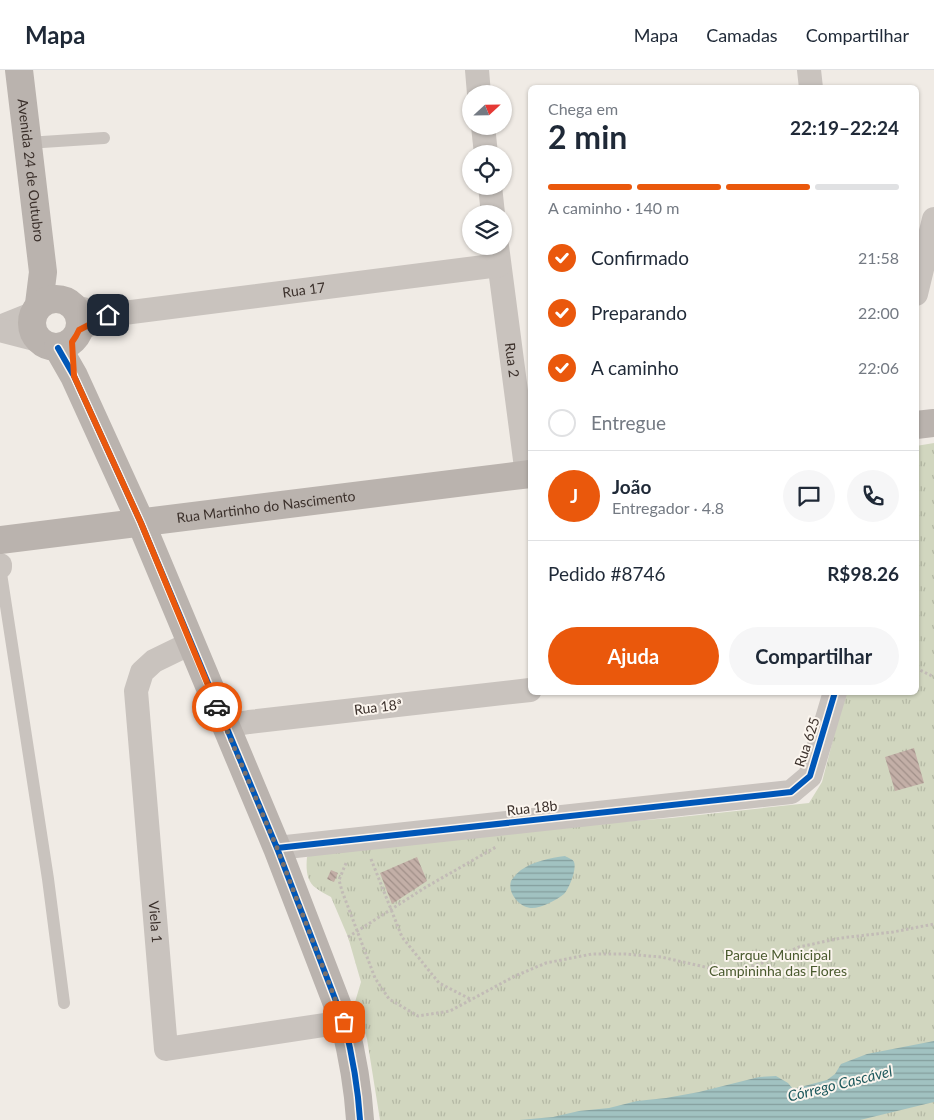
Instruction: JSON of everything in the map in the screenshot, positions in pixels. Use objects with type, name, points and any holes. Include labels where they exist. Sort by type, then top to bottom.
[{"type":"street","name":"Avenida 24 de Outubro","points":[[19,70],[43,272],[56,323],[74,376],[141,523],[277,848],[344,1022],[351,1047],[359,1108]]},
{"type":"street","points":[[477,70],[478,85]]},
{"type":"street","points":[[809,70],[811,85]]},
{"type":"street","points":[[919,282],[934,219]]},
{"type":"street","name":"Rua 17","points":[[0,329],[56,323],[498,256]]},
{"type":"street","name":"Rua 2","points":[[498,256],[528,474]]},
{"type":"street","points":[[919,425],[934,423]]},
{"type":"street","name":"Rua Martinho do Nascimento","points":[[0,540],[528,474]]},
{"type":"street","name":"Viela 1","points":[[191,643],[154,661],[142,672],[136,691],[166,1049],[344,1022]]},
{"type":"street","name":"Rua 18ª","points":[[225,726],[528,690]]},
{"type":"street","name":"Rua 625","points":[[791,792],[810,776],[834,695]]},
{"type":"street","name":"Rua 18b","points":[[277,848],[791,792]]},
{"type":"lane","points":[[27,143],[104,138]]},
{"type":"lane","points":[[0,566],[46,869],[64,1003]]},
{"type":"path","points":[[919,669],[934,676]]},
{"type":"path","points":[[348,937],[426,887],[502,844]]},
{"type":"path","points":[[370,855],[402,937],[439,983],[472,1000]]},
{"type":"path","points":[[349,859],[339,880],[375,978],[389,999],[418,1016],[450,1011],[515,976],[546,963],[592,954],[661,957],[714,969],[736,971],[762,963],[799,947],[841,938],[893,932],[934,924]]},
{"type":"green space","name":"Parque Municipal Campininha das Flores","points":[[934,443],[934,1120],[380,1120],[367,1039],[355,1002],[361,982],[348,937],[331,897],[316,888],[308,878],[307,857],[318,851],[527,829],[671,818],[809,803],[822,782],[844,695],[919,695],[919,446]]},
{"type":"water","points":[[565,856],[573,860],[575,865],[572,879],[564,894],[536,908],[519,903],[513,895],[510,886],[511,881],[516,875],[526,867],[537,862]]},
{"type":"water","name":"Córrego Cascável","points":[[934,1041],[934,1102],[860,1120],[519,1120],[553,1117],[579,1111],[609,1108],[637,1101],[666,1098],[759,1077],[776,1076],[788,1083],[793,1089],[827,1080],[835,1074],[841,1064],[867,1054]]},
{"type":"building","points":[[914,748],[924,783],[895,791],[885,757]]},
{"type":"building","points":[[417,857],[427,881],[392,904],[380,873]]},
{"type":"building","points":[[331,870],[338,873],[334,882],[327,879]]},
{"type":"cycle path","points":[[58,348],[74,376],[141,523],[277,848],[344,1022],[350,1046],[360,1120]]},
{"type":"cycle path","points":[[277,848],[791,792],[810,776],[834,695]]},
{"type":"way so far","points":[[217,707],[277,848],[344,1022]]},
{"type":"route","points":[[108,315],[79,330],[72,342],[74,376],[141,523],[217,707]]}]
